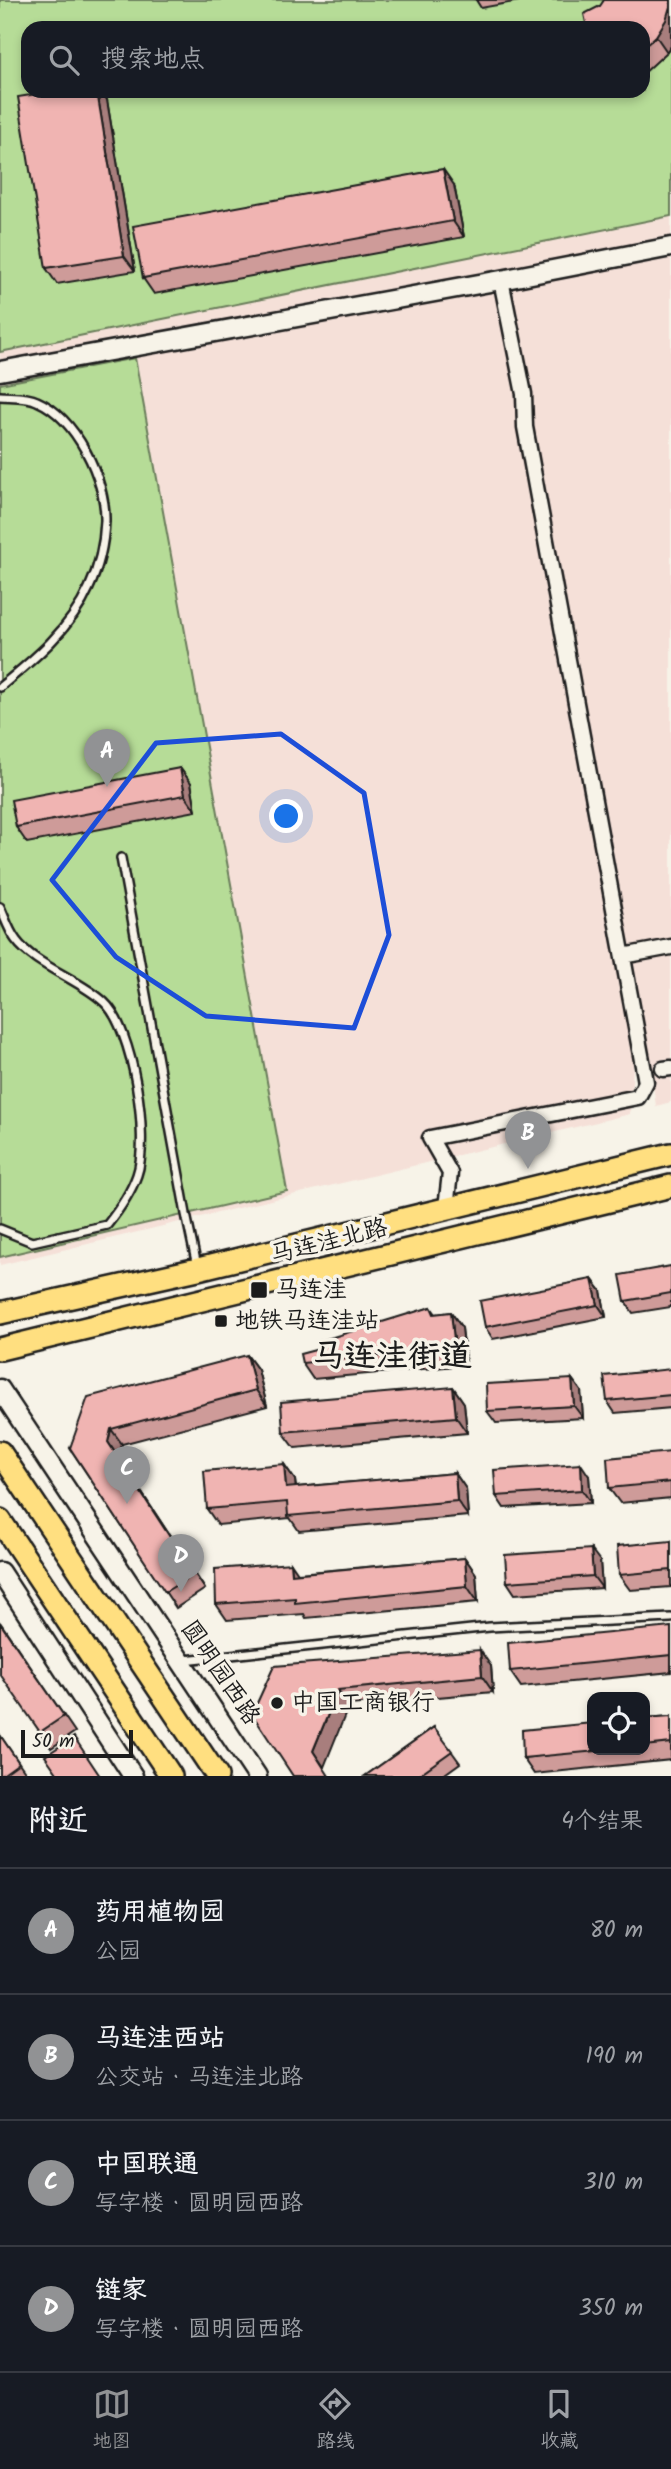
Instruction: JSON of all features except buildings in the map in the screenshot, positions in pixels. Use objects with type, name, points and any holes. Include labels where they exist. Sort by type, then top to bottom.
[{"type":"main road","name":"马连洼北路","points":[[0,1313],[198,1269],[671,1154]]},
{"type":"main road","name":"马连洼北路","points":[[0,1349],[671,1186]]},
{"type":"main road","points":[[0,1452],[217,1776]]},
{"type":"main road","points":[[0,1520],[171,1776]]},
{"type":"street","points":[[0,371],[501,281],[671,247]]},
{"type":"street","points":[[446,1208],[450,1173],[430,1138],[638,1097],[646,1082],[525,427],[524,394],[501,281]]},
{"type":"street","points":[[623,956],[671,947]]},
{"type":"street","name":"圆明园西路","points":[[0,1389],[257,1776]]},
{"type":"street","points":[[0,1572],[133,1776]]},
{"type":"lane","points":[[0,394],[35,400],[58,414],[78,436],[101,490],[105,519],[101,558],[88,591],[39,654],[0,687]]},
{"type":"lane","points":[[121,858],[198,1269]]},
{"type":"lane","points":[[0,907],[17,942],[105,1002],[120,1025],[134,1071],[143,1146],[137,1175],[107,1225],[32,1242],[0,1229]]},
{"type":"lane","points":[[181,1661],[490,1627],[671,1618]]},
{"type":"highlighted area","points":[[281,734],[364,793],[389,935],[354,1028],[206,1016],[116,957],[52,880],[156,743]]},
{"type":"shaded area","points":[[0,0],[671,0],[671,1102],[656,1106],[648,1049],[634,1051],[630,1114],[0,1265]]},
{"type":"green space","points":[[0,0],[671,0],[671,216],[0,352]]},
{"type":"green space","points":[[135,358],[287,1191],[0,1257],[0,384]]},
{"type":"place","name":"药用植物园","points":[[107,787]]},
{"type":"place","name":"马连洼西站","points":[[528,1169]]},
{"type":"place","name":"马连洼","points":[[259,1290]]},
{"type":"place","name":"地铁马连洼站","points":[[221,1321]]},
{"type":"place","name":"中国联通","points":[[127,1504]]},
{"type":"place","name":"链家","points":[[181,1592]]},
{"type":"place","name":"中国工商银行","points":[[277,1703]]},
{"type":"district","name":"马连洼街道","points":[[392,1357]]}]
